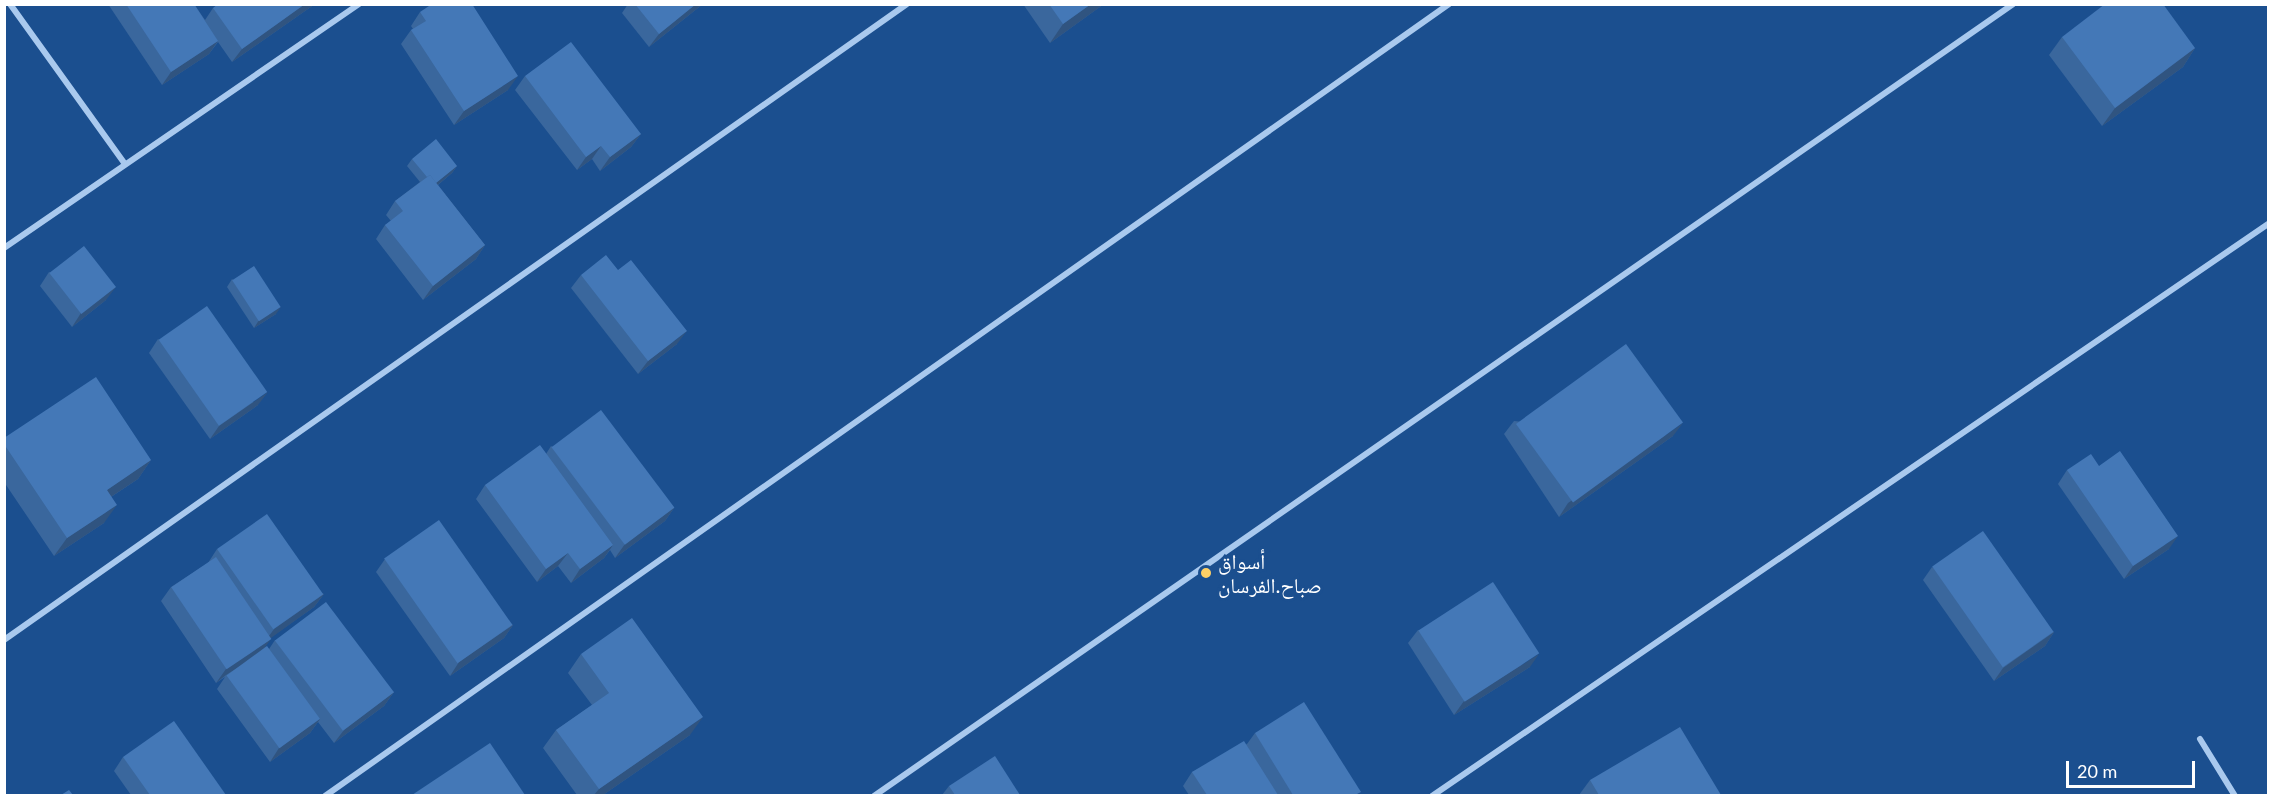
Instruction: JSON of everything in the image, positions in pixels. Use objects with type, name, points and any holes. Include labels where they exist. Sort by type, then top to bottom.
[{"type":"street","points":[[10,4],[125,164]]},
{"type":"street","points":[[4,248],[359,4]]},
{"type":"street","points":[[4,640],[907,4]]},
{"type":"street","points":[[325,795],[1449,4]]},
{"type":"street","points":[[874,795],[2013,4]]},
{"type":"street","points":[[1432,795],[2268,224]]},
{"type":"street","points":[[2200,739],[2235,795]]},
{"type":"building","points":[[126,4],[194,4],[218,41],[171,72]]},
{"type":"building","points":[[218,4],[305,4],[242,49],[213,8]]},
{"type":"building","points":[[432,4],[472,4],[518,76],[464,111],[411,30],[426,21],[420,12]]},
{"type":"building","points":[[635,4],[696,4],[659,34]]},
{"type":"building","points":[[1049,4],[1091,4],[1063,24]]},
{"type":"building","points":[[2105,4],[2163,4],[2195,48],[2115,108],[2062,37]]},
{"type":"building","points":[[571,42],[641,134],[610,157],[601,146],[586,157],[525,76]]},
{"type":"building","points":[[436,139],[457,166],[436,183],[430,175],[427,177],[412,159]]},
{"type":"building","points":[[430,175],[485,245],[433,286],[385,225],[403,211],[395,201]]},
{"type":"building","points":[[84,246],[116,287],[81,314],[49,273]]},
{"type":"building","points":[[606,255],[618,270],[631,260],[687,331],[648,361],[581,275]]},
{"type":"building","points":[[254,266],[281,307],[259,321],[232,280]]},
{"type":"building","points":[[207,306],[267,392],[219,426],[159,340]]},
{"type":"building","points":[[1626,344],[1683,422],[1573,502],[1516,424]]},
{"type":"building","points":[[96,377],[151,460],[107,490],[117,505],[67,538],[4,444],[4,438]]},
{"type":"building","points":[[601,410],[674,507],[625,545],[551,447]]},
{"type":"building","points":[[540,445],[613,545],[580,569],[568,553],[546,569],[485,485]]},
{"type":"building","points":[[2120,451],[2178,536],[2133,566],[2067,470],[2091,454],[2099,466]]},
{"type":"building","points":[[267,514],[323,594],[273,629],[217,549]]},
{"type":"building","points":[[439,520],[512,625],[458,663],[384,558]]},
{"type":"building","points":[[1983,531],[2054,632],[2003,667],[1932,567]]},
{"type":"building","points":[[216,557],[271,639],[227,669],[171,587]]},
{"type":"building","points":[[1493,582],[1539,653],[1465,702],[1418,630]]},
{"type":"building","points":[[326,602],[394,692],[343,731],[275,641]]},
{"type":"building","points":[[632,618],[703,717],[599,789],[556,730],[609,693],[581,654]]},
{"type":"building","points":[[267,646],[320,719],[279,748],[227,675]]},
{"type":"building","points":[[1304,702],[1361,792],[1355,795],[1293,795],[1255,733]]},
{"type":"building","points":[[174,721],[226,795],[150,795],[123,757]]},
{"type":"building","points":[[1680,727],[1721,795],[1599,795],[1590,780]]},
{"type":"building","points":[[1244,741],[1278,795],[1207,795],[1192,772]]},
{"type":"building","points":[[490,743],[525,795],[412,795]]},
{"type":"building","points":[[995,756],[1020,795],[955,795],[949,786]]},
{"type":"building","points":[[69,790],[73,795],[61,795]]},
{"type":"place","name":"أسواق صباح.الفرسان","points":[[1206,573]]}]
